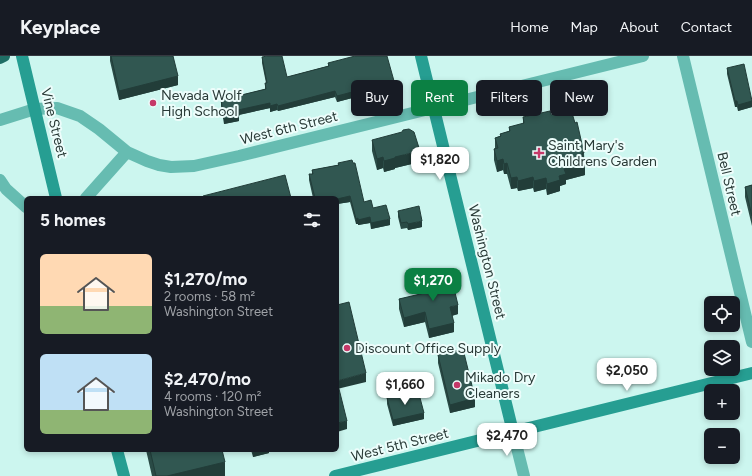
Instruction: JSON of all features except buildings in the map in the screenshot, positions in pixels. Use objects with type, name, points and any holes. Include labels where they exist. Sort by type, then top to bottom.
[{"type":"highway","points":[[0,58],[4,56]]},
{"type":"street","name":"Vine Street","points":[[22,56],[56,196]]},
{"type":"street","name":"Washington Street","points":[[421,56],[427,80]]},
{"type":"street","name":"West 6th Street","points":[[468,99],[644,56]]},
{"type":"street","name":"Bell Street","points":[[683,56],[752,342]]},
{"type":"street","name":"West 6th Street","points":[[0,120],[35,109],[57,108],[70,111],[90,122],[127,152],[147,162],[171,167],[194,166],[239,156],[411,113]]},
{"type":"street","name":"Washington Street","points":[[435,116],[524,476]]},
{"type":"street","points":[[88,196],[127,152]]},
{"type":"street","points":[[0,180],[6,189],[24,205]]},
{"type":"street","name":"West 5th Street","points":[[335,476],[752,373]]},
{"type":"street","points":[[118,452],[124,476]]},
{"type":"place","name":"Nevada Wolf High School","points":[[153,103]]},
{"type":"place","name":"Saint Mary's Childrens Garden","points":[[539,153]]},
{"type":"place","name":"Discount Office Supply","points":[[347,348]]},
{"type":"place","name":"Mikado Dry Cleaners","points":[[457,385]]}]
